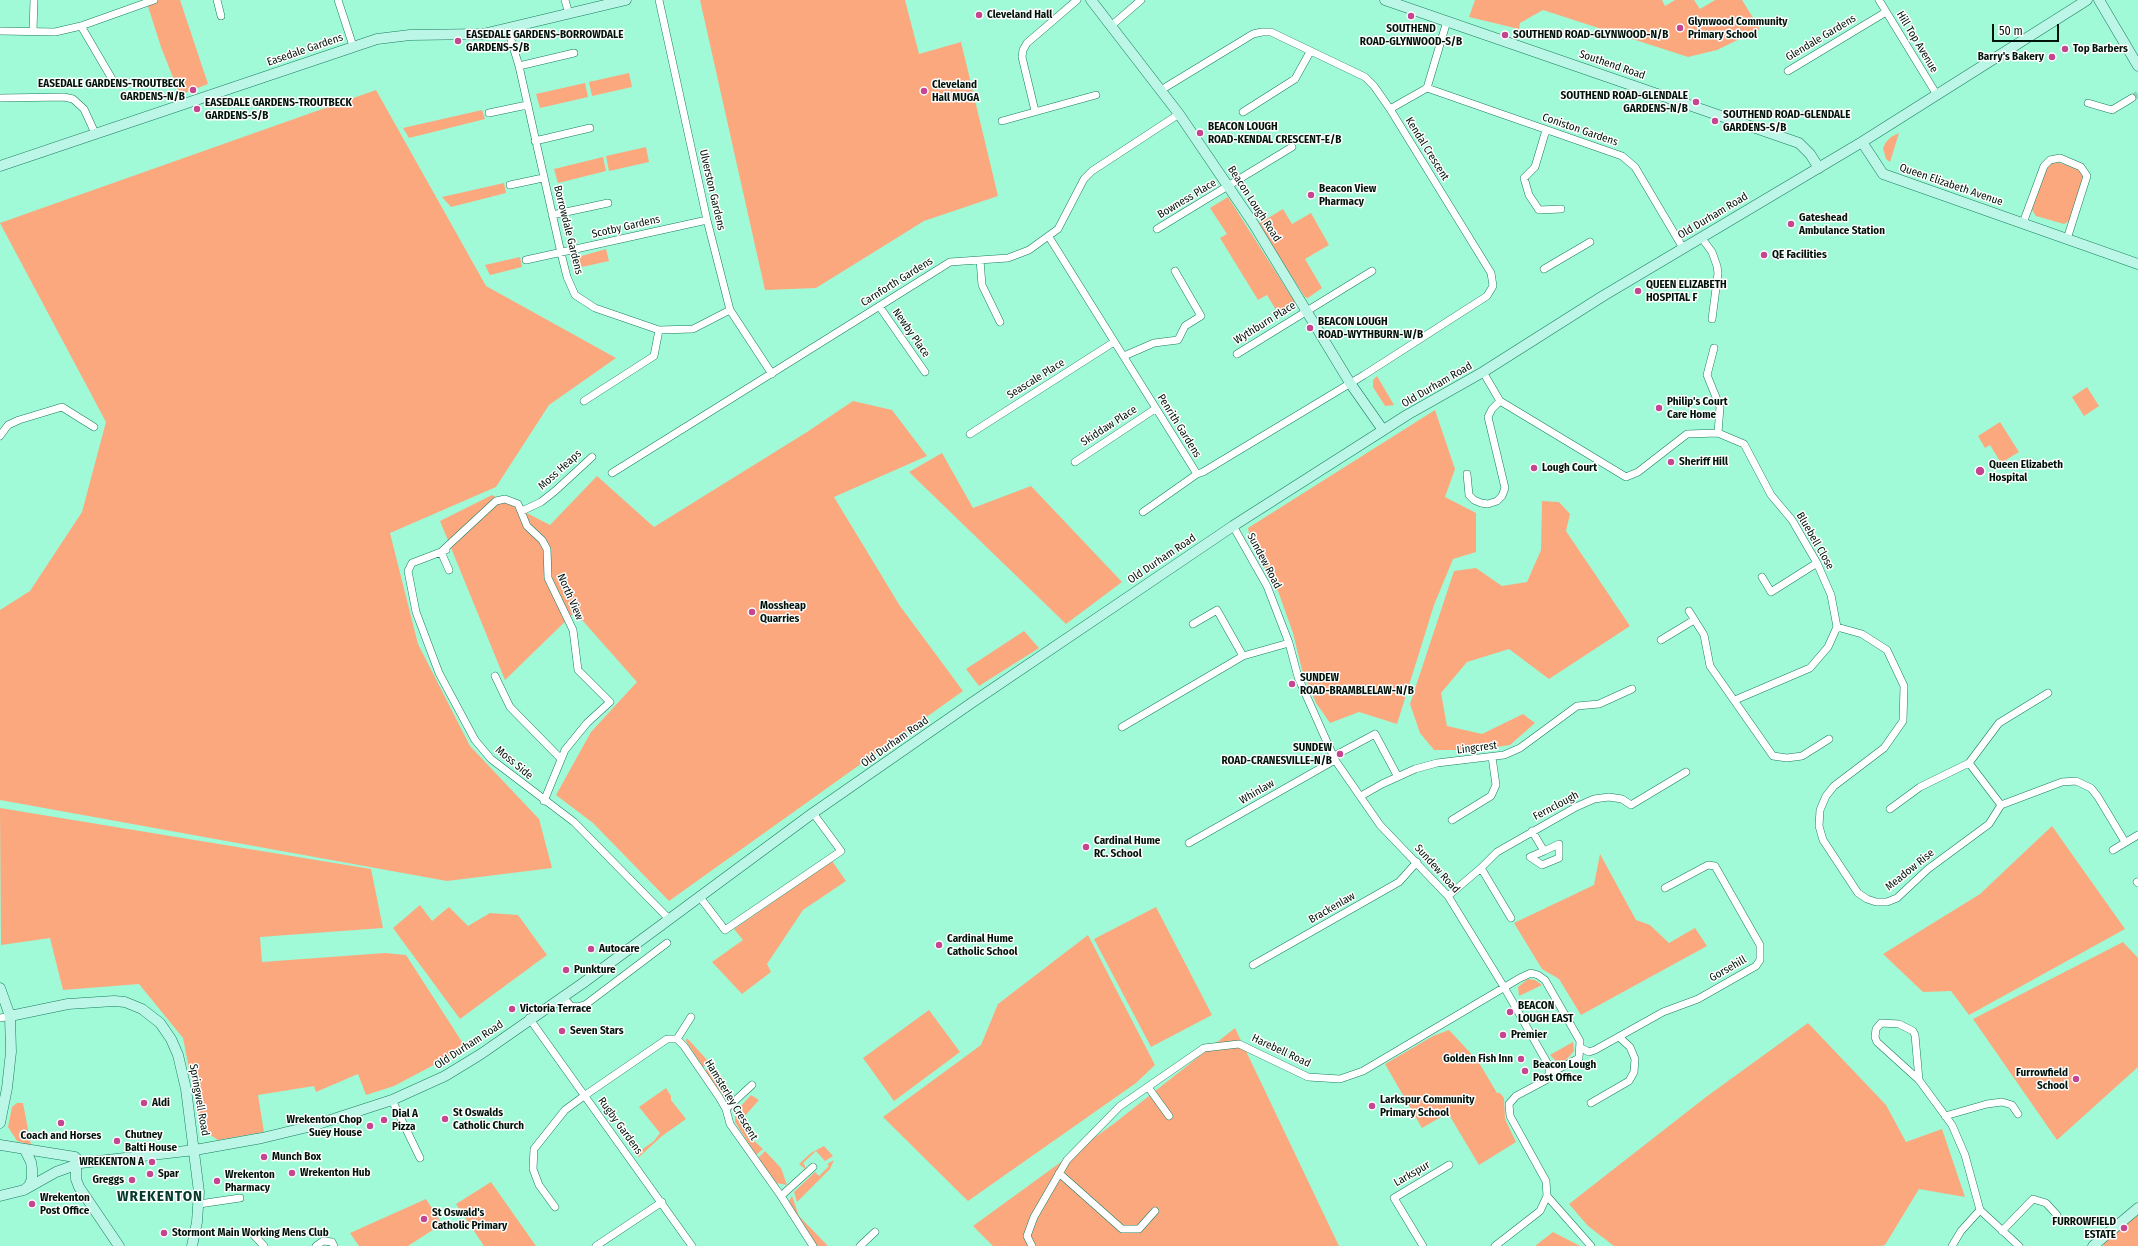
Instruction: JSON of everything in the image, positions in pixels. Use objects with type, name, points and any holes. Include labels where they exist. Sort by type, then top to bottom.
[{"type":"main road","name":"Easedale Gardens","points":[[0,166],[353,46],[392,36],[462,35],[508,30],[626,0]]},
{"type":"main road","name":"Beacon Lough Road","points":[[1091,0],[1179,114],[1253,223],[1350,383],[1383,430]]},
{"type":"main road","name":"Southend Road","points":[[1385,0],[1799,143],[1810,154],[1819,168]]},
{"type":"main road","name":"Old Durham Road","points":[[0,1196],[24,1190],[56,1172],[78,1165],[195,1150],[262,1138],[300,1129],[392,1100],[445,1076],[481,1054],[813,813],[970,704],[1233,526],[1383,430],[1483,372],[1701,237],[1862,142],[2087,0]]},
{"type":"main road","points":[[2099,0],[2138,66]]},
{"type":"main road","name":"Queen Elizabeth Avenue","points":[[1862,142],[1883,174],[2138,264]]},
{"type":"main road","points":[[0,988],[11,1052],[8,1081],[0,1123]]},
{"type":"main road","name":"Springwell Road","points":[[5,1017],[68,1004],[99,1001],[125,1002],[142,1009],[160,1023],[171,1039],[178,1055],[186,1089],[195,1150],[199,1204],[192,1246]]},
{"type":"main road","points":[[0,1145],[75,1157],[78,1165],[76,1179],[79,1187],[119,1246]]},
{"type":"main road","points":[[24,1190],[32,1179],[31,1162],[25,1150]]},
{"type":"main road","points":[[2093,1246],[2138,1208]]},
{"type":"street","points":[[34,0],[34,31]]},
{"type":"street","points":[[0,31],[55,32],[81,26],[154,0]]},
{"type":"street","points":[[217,0],[221,16]]},
{"type":"street","points":[[338,0],[353,46]]},
{"type":"street","points":[[565,0],[569,14]]},
{"type":"street","name":"Ulverston Gardens","points":[[659,0],[707,220],[730,310],[772,374]]},
{"type":"street","points":[[1035,111],[1022,58],[1023,50],[1027,43],[1077,0]]},
{"type":"street","points":[[1111,26],[1141,0]]},
{"type":"street","name":"Hill Top Avenue","points":[[1879,0],[1937,95]]},
{"type":"street","name":"Glendale Gardens","points":[[1788,71],[1886,12]]},
{"type":"street","points":[[1390,109],[1427,88],[1447,21]]},
{"type":"street","points":[[81,26],[115,84]]},
{"type":"street","name":"Borrowdale Gardens","points":[[508,30],[519,66],[543,178],[567,277],[575,295],[595,308],[659,330],[693,329],[730,310]]},
{"type":"street","name":"Kendal Crescent","points":[[1161,90],[1253,34],[1271,32],[1371,82],[1390,109],[1491,273],[1493,286],[1487,296],[1350,383]]},
{"type":"street","points":[[1243,112],[1295,80],[1310,52]]},
{"type":"street","points":[[519,66],[574,53]]},
{"type":"street","name":"Coniston Gardens","points":[[1427,88],[1622,156],[1635,167],[1683,248]]},
{"type":"street","points":[[1002,121],[1096,95]]},
{"type":"street","points":[[0,98],[64,97],[73,99],[84,109],[95,133]]},
{"type":"street","points":[[2088,102],[2112,110],[2132,98]]},
{"type":"street","points":[[489,113],[527,105]]},
{"type":"street","name":"Carnforth Gardens","points":[[612,473],[950,262],[1016,256],[1049,237],[1058,229],[1084,179],[1092,171],[1179,114]]},
{"type":"street","points":[[535,140],[590,128]]},
{"type":"street","points":[[1546,130],[1535,167],[1524,178],[1529,196],[1539,210],[1561,209]]},
{"type":"street","name":"Bowness Place","points":[[1157,229],[1292,147]]},
{"type":"street","points":[[2023,223],[2044,166],[2050,160],[2060,158],[2081,167],[2087,176],[2067,239]]},
{"type":"street","points":[[510,185],[543,178]]},
{"type":"street","points":[[552,215],[608,203]]},
{"type":"street","name":"Scotby Gardens","points":[[526,260],[707,220]]},
{"type":"street","name":"Penrith Gardens","points":[[1049,237],[1196,474],[1203,472],[1350,383]]},
{"type":"street","points":[[1701,237],[1712,252],[1718,273],[1712,319]]},
{"type":"street","points":[[1544,269],[1590,242]]},
{"type":"street","points":[[980,260],[982,285],[1000,322]]},
{"type":"street","points":[[1124,356],[1154,343],[1178,340],[1185,326],[1201,316],[1176,271]]},
{"type":"street","name":"Wythburn Place","points":[[1237,354],[1306,310],[1372,271]]},
{"type":"street","name":"Newby Place","points":[[879,306],[925,372]]},
{"type":"street","points":[[584,401],[654,356],[659,330]]},
{"type":"street","name":"Seascale Place","points":[[970,434],[1114,342]]},
{"type":"street","points":[[1714,348],[1707,375],[1720,407],[1718,433]]},
{"type":"street","name":"Bluebell Close","points":[[1483,372],[1500,400],[1626,477],[1638,472],[1687,434],[1718,433],[1744,444],[1770,495],[1792,520],[1817,563],[1831,595],[1837,627]]},
{"type":"street","points":[[1467,474],[1469,495],[1474,500],[1488,504],[1497,501],[1502,496],[1505,488],[1488,417],[1492,409],[1500,400]]},
{"type":"street","points":[[0,436],[8,426],[19,420],[62,407],[94,427]]},
{"type":"street","name":"Skiddaw Place","points":[[1075,462],[1155,409]]},
{"type":"street","name":"Moss Heaps","points":[[522,511],[541,502],[555,492],[592,456]]},
{"type":"street","points":[[1143,512],[1196,474]]},
{"type":"street","name":"North View","points":[[444,551],[496,501],[505,499],[518,504],[527,526],[542,540],[547,549],[548,578],[572,630],[578,670],[610,702],[587,723],[565,750],[544,801]]},
{"type":"street","name":"Sundew Road","points":[[1233,526],[1267,586],[1289,643],[1298,677],[1335,758],[1380,825],[1448,896],[1504,987],[1549,1066],[1549,1074]]},
{"type":"street","points":[[444,551],[449,570]]},
{"type":"street","name":"Moss Side","points":[[444,551],[412,563],[408,571],[416,612],[439,673],[476,740],[491,759],[544,801],[574,822],[669,919]]},
{"type":"street","points":[[1762,577],[1771,592],[1817,563]]},
{"type":"street","points":[[1193,624],[1216,610],[1243,656]]},
{"type":"street","points":[[1689,611],[1704,635],[1710,666],[1773,756],[1787,758],[1802,756],[1828,739]]},
{"type":"street","points":[[1661,640],[1694,620]]},
{"type":"street","points":[[1735,700],[1810,668],[1828,647],[1837,627]]},
{"type":"street","name":"Meadow Rise","points":[[1837,627],[1862,634],[1887,650],[1904,686],[1903,721],[1884,748],[1834,786],[1826,796],[1820,810],[1819,826],[1823,840],[1858,893],[1867,899],[1876,902],[1887,902],[1897,898],[1928,869],[1988,824],[2001,805]]},
{"type":"street","points":[[1122,727],[1243,656],[1289,643]]},
{"type":"street","points":[[496,676],[510,707],[561,759]]},
{"type":"street","name":"Lingcrest","points":[[1361,796],[1415,769],[1437,763],[1504,755],[1520,748],[1577,706],[1599,704],[1632,689]]},
{"type":"street","points":[[1890,809],[1920,786],[1969,763],[1999,723],[2048,693]]},
{"type":"street","name":"Whinlaw","points":[[1189,843],[1375,734],[1398,777]]},
{"type":"street","points":[[1452,820],[1491,796],[1496,785],[1492,757]]},
{"type":"street","points":[[1969,763],[2001,805],[2062,782],[2076,781],[2090,788],[2098,797],[2125,842]]},
{"type":"street","name":"Fernclough","points":[[1448,896],[1481,868],[1497,852],[1532,831],[1594,799],[1609,797],[1622,799],[1631,805],[1686,772]]},
{"type":"street","points":[[699,896],[726,930],[841,851],[813,813]]},
{"type":"street","points":[[1532,831],[1544,851]]},
{"type":"street","points":[[2113,850],[2138,835]]},
{"type":"street","name":"Brackenlaw","points":[[1253,966],[1399,882],[1417,862]]},
{"type":"street","name":"Gorsehill","points":[[1581,1048],[1588,1052],[1619,1037],[1663,1012],[1698,999],[1756,966],[1761,956],[1760,945],[1715,866],[1708,865],[1665,888]]},
{"type":"street","points":[[1481,868],[1511,918]]},
{"type":"street","points":[[562,996],[571,1006],[577,1007],[585,1005],[667,943]]},
{"type":"street","name":"Harebell Road","points":[[1032,1246],[1027,1236],[1034,1217],[1067,1160],[1120,1106],[1204,1048],[1239,1044],[1308,1077],[1340,1079],[1363,1071],[1504,987],[1531,973],[1538,975],[1545,980],[1580,1041],[1581,1048]]},
{"type":"street","points":[[555,1207],[538,1185],[533,1169],[534,1149],[565,1110],[667,1039],[677,1039],[691,1017]]},
{"type":"street","name":"Rugby Gardens","points":[[529,1018],[692,1246]]},
{"type":"street","points":[[1919,1080],[1915,1035],[1912,1031],[1899,1024],[1881,1024],[1876,1029],[1875,1037],[1877,1042],[1919,1080],[1952,1125],[1965,1155],[1980,1210],[2019,1246]]},
{"type":"street","points":[[1591,1103],[1629,1081],[1634,1072],[1635,1060],[1630,1047],[1619,1037]]},
{"type":"street","name":"Hamsterley Crescent","points":[[677,1039],[684,1046],[726,1109],[730,1124],[781,1196],[813,1246]]},
{"type":"street","points":[[1494,1246],[1540,1211],[1547,1196],[1546,1181],[1510,1116],[1509,1104],[1516,1096],[1546,1080],[1549,1074],[1579,1058],[1581,1048]]},
{"type":"street","points":[[726,1109],[752,1085]]},
{"type":"street","points":[[1148,1087],[1169,1116]]},
{"type":"street","points":[[392,1100],[420,1158]]},
{"type":"street","points":[[1945,1116],[1987,1104],[2002,1102],[2012,1105],[2018,1114]]},
{"type":"street","name":"Larkspur","points":[[1423,1246],[1394,1198],[1449,1165]]},
{"type":"street","points":[[781,1196],[813,1167]]},
{"type":"street","points":[[1059,1174],[1122,1229],[1139,1229],[1155,1211]]},
{"type":"street","points":[[1547,1196],[1591,1246]]},
{"type":"street","points":[[199,1204],[240,1198]]},
{"type":"street","points":[[2002,1231],[2033,1199],[2046,1203],[2057,1215]]},
{"type":"street","points":[[596,1246],[662,1202]]},
{"type":"street","points":[[1952,1246],[1961,1231],[1980,1210]]},
{"type":"street","points":[[250,1231],[264,1246]]},
{"type":"street","points":[[860,1246],[875,1232]]},
{"type":"street","points":[[316,1246],[323,1241],[332,1242],[334,1246]]},
{"type":"shaded area","points":[[146,0],[180,0],[208,84],[180,95],[161,47]]},
{"type":"shaded area","points":[[700,0],[905,0],[919,54],[961,42],[998,196],[924,221],[816,288],[765,290]]},
{"type":"shaded area","name":"Glynwood Community Primary School","points":[[1475,0],[1662,0],[1665,6],[1675,0],[1694,0],[1700,9],[1715,0],[1742,0],[1760,29],[1717,50],[1688,57],[1543,10],[1520,23],[1519,29],[1469,17]]},
{"type":"shaded area","points":[[629,73],[632,87],[592,96],[589,82]]},
{"type":"shaded area","points":[[585,83],[588,97],[540,108],[536,94]]},
{"type":"shaded area","points":[[376,90],[486,286],[616,358],[549,405],[496,487],[390,533],[418,644],[470,746],[539,819],[552,868],[447,881],[0,800],[0,610],[30,591],[82,512],[106,422],[0,223]]},
{"type":"shaded area","points":[[482,110],[485,119],[409,138],[403,128]]},
{"type":"shaded area","points":[[1899,133],[1890,162],[1886,159],[1883,148],[1891,137]]},
{"type":"shaded area","points":[[646,147],[649,162],[609,171],[606,156]]},
{"type":"shaded area","points":[[603,157],[606,171],[558,183],[554,169]]},
{"type":"shaded area","points":[[2057,162],[2079,169],[2084,177],[2069,221],[2064,224],[2036,216],[2032,210],[2046,169],[2050,163]]},
{"type":"shaded area","points":[[504,183],[506,193],[451,207],[442,197]]},
{"type":"shaded area","points":[[1228,197],[1296,304],[1279,315],[1267,295],[1258,300],[1220,238],[1227,234],[1210,208]]},
{"type":"shaded area","points":[[1283,209],[1292,224],[1311,213],[1329,245],[1305,259],[1322,288],[1308,298],[1305,297],[1258,224]]},
{"type":"shaded area","points":[[606,249],[609,261],[573,269],[574,260],[578,257]]},
{"type":"shaded area","points":[[520,257],[522,267],[490,275],[485,265]]},
{"type":"shaded area","points":[[1377,376],[1394,405],[1385,406],[1373,387],[1373,380]]},
{"type":"shaded area","points":[[2087,387],[2099,406],[2084,416],[2072,397]]},
{"type":"shaded area","points":[[853,401],[892,410],[927,456],[834,497],[900,606],[963,691],[669,901],[593,823],[556,795],[591,732],[637,682],[575,612],[505,680],[440,521],[492,495],[550,525],[597,476],[654,527],[807,432]]},
{"type":"shaded area","points":[[1435,410],[1455,469],[1445,497],[1476,513],[1476,552],[1453,559],[1434,605],[1397,724],[1359,712],[1330,723],[1316,703],[1302,670],[1293,633],[1278,591],[1251,543],[1248,528]]},
{"type":"shaded area","points":[[2000,422],[2019,452],[2001,463],[1990,445],[1985,448],[1978,436]]},
{"type":"shaded area","points":[[942,453],[973,508],[1031,486],[1122,582],[1066,624],[909,472]]},
{"type":"shaded area","points":[[1542,501],[1559,502],[1570,514],[1566,531],[1630,626],[1549,679],[1509,649],[1467,662],[1441,693],[1447,726],[1482,734],[1523,714],[1535,723],[1510,745],[1476,750],[1434,750],[1420,733],[1410,704],[1454,571],[1476,568],[1502,586],[1527,582],[1541,550]]},
{"type":"shaded area","points":[[1024,631],[1039,648],[979,686],[966,669]]},
{"type":"shaded area","points":[[0,808],[371,869],[383,928],[260,937],[262,962],[385,953],[406,955],[466,1048],[394,1086],[366,1095],[358,1074],[316,1092],[314,1086],[258,1095],[264,1132],[218,1140],[201,1129],[183,1038],[139,984],[63,990],[50,938],[1,945]]},
{"type":"shaded area","points":[[2052,826],[2125,929],[1969,1015],[1951,991],[1923,992],[1883,954],[1980,894]]},
{"type":"shaded area","points":[[1600,854],[1636,920],[1650,925],[1669,943],[1695,928],[1707,946],[1581,1015],[1559,979],[1542,969],[1514,923],[1594,885]]},
{"type":"shaded area","points":[[832,861],[846,881],[803,910],[767,964],[771,972],[742,994],[712,962],[743,940],[734,929]]},
{"type":"shaded area","points":[[420,905],[432,921],[449,907],[468,926],[490,913],[518,915],[547,955],[460,1019],[393,928]]},
{"type":"shaded area","points":[[1156,907],[1212,1015],[1151,1047],[1094,939]]},
{"type":"shaded area","points":[[1088,935],[1155,1065],[1136,1083],[968,1201],[883,1117],[981,1045],[998,1004]]},
{"type":"shaded area","name":"Furrowfield School","points":[[2123,942],[2138,958],[2138,1067],[2057,1140],[1973,1019]]},
{"type":"shaded area","points":[[1528,979],[1535,980],[1542,985],[1519,996],[1518,987]]},
{"type":"shaded area","points":[[929,1010],[960,1052],[894,1101],[863,1058]]},
{"type":"shaded area","points":[[1808,1023],[1886,1105],[1906,1142],[1942,1129],[1965,1197],[1919,1189],[1885,1245],[1880,1246],[1614,1246],[1588,1226],[1569,1204],[1706,1097]]},
{"type":"shaded area","points":[[1235,1028],[1339,1246],[993,1246],[973,1226],[1116,1122]]},
{"type":"shaded area","points":[[1449,1030],[1478,1061],[1497,1093],[1500,1093],[1504,1098],[1505,1119],[1516,1142],[1479,1165],[1448,1113],[1422,1128],[1385,1064],[1433,1036]]},
{"type":"shaded area","points":[[687,1038],[709,1062],[703,1067],[686,1041]]},
{"type":"shaded area","points":[[1573,1042],[1574,1051],[1566,1060],[1556,1061],[1550,1055]]},
{"type":"shaded area","points":[[711,1065],[724,1079],[733,1098],[728,1099],[724,1097],[705,1071]]},
{"type":"shaded area","points":[[666,1088],[671,1096],[671,1100],[686,1119],[662,1136],[639,1157],[636,1154],[654,1141],[660,1133],[639,1107]]},
{"type":"shaded area","points":[[751,1095],[759,1100],[744,1117],[740,1107]]},
{"type":"shaded area","points":[[17,1103],[23,1103],[31,1145],[17,1141],[8,1127],[12,1107]]},
{"type":"shaded area","points":[[735,1110],[750,1137],[763,1149],[756,1155],[735,1122]]},
{"type":"shaded area","points":[[824,1146],[833,1156],[825,1161],[816,1151],[803,1163],[805,1169],[799,1164],[811,1153]]},
{"type":"shaded area","points":[[765,1151],[781,1168],[787,1185],[776,1183],[758,1158]]},
{"type":"shaded area","points":[[834,1160],[830,1169],[797,1202],[794,1192],[815,1172],[819,1176],[829,1166],[827,1164]]},
{"type":"shaded area","points":[[491,1182],[536,1246],[484,1246],[456,1204]]},
{"type":"shaded area","points":[[792,1196],[799,1216],[828,1246],[817,1246],[791,1208],[789,1201]]},
{"type":"shaded area","points":[[426,1199],[442,1224],[408,1246],[359,1246],[350,1233]]},
{"type":"shaded area","points":[[2138,1213],[2138,1246],[2104,1246],[2101,1241]]},
{"type":"shaded area","points":[[1553,1232],[1580,1246],[1535,1246]]},
{"type":"tunnel","points":[[2132,98],[2138,94]]},
{"type":"place","name":"Cleveland Hall","points":[[979,15]]},
{"type":"place","name":"SOUTHEND ROAD-GLYNWOOD-S/B","points":[[1411,16]]},
{"type":"place","name":"Glynwood Community Primary School","points":[[1680,28]]},
{"type":"place","name":"SOUTHEND ROAD-GLYNWOOD-N/B","points":[[1505,35]]},
{"type":"place","name":"EASEDALE GARDENS-BORROWDALE GARDENS-S/B","points":[[458,41]]},
{"type":"place","name":"Top Barbers","points":[[2065,49]]},
{"type":"place","name":"Barry's Bakery","points":[[2052,57]]},
{"type":"place","name":"EASEDALE GARDENS-TROUTBECK GARDENS-N/B","points":[[193,90]]},
{"type":"place","name":"Cleveland Hall MUGA","points":[[924,91]]},
{"type":"place","name":"SOUTHEND ROAD-GLENDALE GARDENS-N/B","points":[[1696,102]]},
{"type":"place","name":"EASEDALE GARDENS-TROUTBECK GARDENS-S/B","points":[[197,109]]},
{"type":"place","name":"SOUTHEND ROAD-GLENDALE GARDENS-S/B","points":[[1715,121]]},
{"type":"place","name":"BEACON LOUGH ROAD-KENDAL CRESCENT-E/B","points":[[1200,133]]},
{"type":"place","name":"Beacon View Pharmacy","points":[[1311,195]]},
{"type":"place","name":"Gateshead Ambulance Station","points":[[1791,224]]},
{"type":"place","name":"QE Facilities","points":[[1764,255]]},
{"type":"place","name":"QUEEN ELIZABETH HOSPITAL F","points":[[1638,291]]},
{"type":"place","name":"BEACON LOUGH ROAD-WYTHBURN-W/B","points":[[1310,328]]},
{"type":"place","name":"Philip's Court Care Home","points":[[1659,408]]},
{"type":"place","name":"Sheriff Hill","points":[[1671,462]]},
{"type":"place","name":"Lough Court","points":[[1534,468]]},
{"type":"place","name":"Queen Elizabeth Hospital","points":[[1980,471]]},
{"type":"place","name":"Mossheap Quarries","points":[[752,612]]},
{"type":"place","name":"SUNDEW ROAD-BRAMBLELAW-N/B","points":[[1292,684]]},
{"type":"place","name":"SUNDEW ROAD-CRANESVILLE-N/B","points":[[1340,754]]},
{"type":"place","name":"Cardinal Hume RC. School","points":[[1086,847]]},
{"type":"place","name":"Cardinal Hume Catholic School","points":[[939,945]]},
{"type":"place","name":"Autocare","points":[[591,949]]},
{"type":"place","name":"Punkture","points":[[566,970]]},
{"type":"place","name":"Victoria Terrace","points":[[512,1009]]},
{"type":"place","name":"BEACON LOUGH EAST","points":[[1510,1012]]},
{"type":"place","name":"Seven Stars","points":[[562,1031]]},
{"type":"place","name":"Premier","points":[[1503,1035]]},
{"type":"place","name":"Golden Fish Inn","points":[[1521,1059]]},
{"type":"place","name":"Beacon Lough Post Office","points":[[1525,1071]]},
{"type":"place","name":"Furrowfield School","points":[[2076,1079]]},
{"type":"place","name":"Aldi","points":[[144,1103]]},
{"type":"place","name":"Larkspur Community Primary School","points":[[1372,1106]]},
{"type":"place","name":"St Oswalds Catholic Church","points":[[445,1119]]},
{"type":"place","name":"Dial A Pizza","points":[[384,1120]]},
{"type":"place","name":"Coach and Horses","points":[[61,1123]]},
{"type":"place","name":"Wrekenton Chop Suey House","points":[[370,1126]]},
{"type":"place","name":"Chutney Balti House","points":[[117,1141]]},
{"type":"place","name":"Munch Box","points":[[264,1157]]},
{"type":"place","name":"WREKENTON A","points":[[152,1162]]},
{"type":"place","name":"Wrekenton Hub","points":[[292,1173]]},
{"type":"place","name":"Spar","points":[[150,1174]]},
{"type":"place","name":"Greggs","points":[[132,1180]]},
{"type":"place","name":"Wrekenton Pharmacy","points":[[217,1181]]},
{"type":"place","name":"Wrekenton Post Office","points":[[32,1204]]},
{"type":"place","name":"St Oswald's Catholic Primary","points":[[424,1219]]},
{"type":"place","name":"FURROWFIELD ESTATE","points":[[2124,1228]]},
{"type":"place","name":"Stormont Main Working Mens Club","points":[[164,1233]]},
{"type":"district","name":"WREKENTON","points":[[160,1197]]}]
